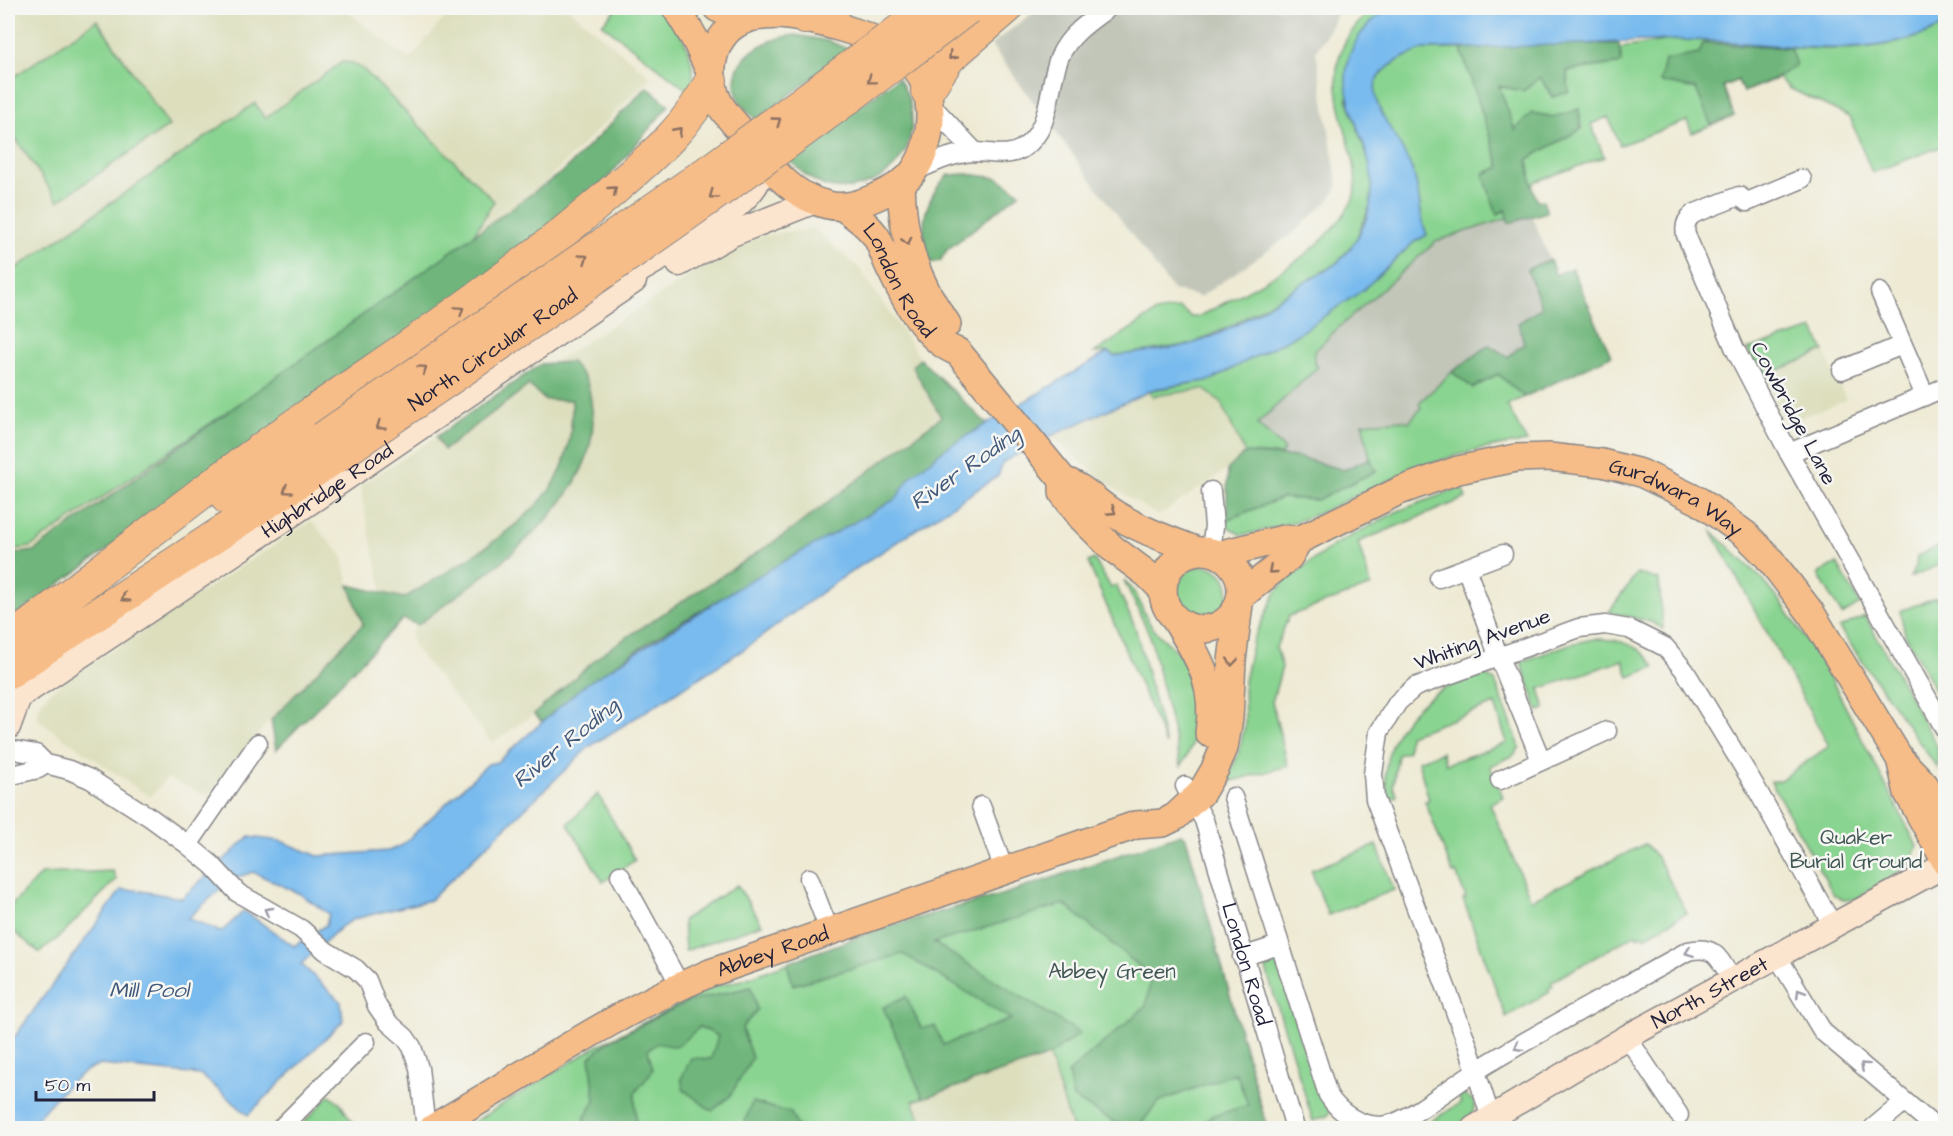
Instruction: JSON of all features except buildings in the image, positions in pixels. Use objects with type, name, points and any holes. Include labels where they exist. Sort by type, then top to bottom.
[{"type":"highway","name":"North Circular Road","points":[[11,691],[329,447],[930,8]]},
{"type":"highway","name":"North Circular Road","points":[[11,639],[329,447],[616,264],[838,105],[968,8]]},
{"type":"highway","points":[[928,98],[949,58],[1007,8]]},
{"type":"highway","points":[[11,639],[298,422],[507,276],[587,214],[684,126],[711,78]]},
{"type":"main road","points":[[676,8],[696,41],[719,104],[764,160],[792,187],[815,201],[843,207],[866,202],[907,177],[925,145],[928,98],[915,67],[903,55],[820,13],[745,20],[731,28],[717,48],[712,60],[711,78]]},
{"type":"main road","points":[[717,8],[745,20]]},
{"type":"main road","name":"London Road","points":[[907,177],[903,227],[914,267],[929,299],[958,341],[958,352]]},
{"type":"main road","name":"London Road","points":[[843,207],[861,220],[877,238],[906,298],[925,325],[943,347],[958,352],[1063,480],[1075,484],[1109,510],[1155,535],[1209,552]]},
{"type":"main road","name":"Gurdwara Way","points":[[1209,552],[1283,539],[1299,540],[1438,477],[1478,465],[1516,458],[1549,457],[1587,460],[1619,467],[1659,480],[1699,501],[1726,519],[1768,557],[1811,613],[1900,759],[1924,784],[1932,822],[1945,860]]},
{"type":"main road","name":"London Road","points":[[1063,480],[1064,493],[1082,518],[1113,548],[1147,574],[1162,590]]},
{"type":"main road","name":"Gurdwara Way","points":[[1240,600],[1289,557],[1299,540]]},
{"type":"main road","points":[[1209,552],[1239,577],[1240,600],[1224,748],[1208,782],[1190,793],[1208,737],[1212,718],[1211,694],[1205,670],[1167,608],[1162,590],[1169,569],[1185,554],[1209,552]]},
{"type":"main road","points":[[1175,619],[1192,629],[1212,628],[1229,619],[1240,600]]},
{"type":"main road","name":"Abbey Road","points":[[432,1128],[559,1051],[680,985],[829,930],[1136,825],[1163,823],[1183,812],[1190,793]]},
{"type":"street","points":[[907,177],[948,158],[975,152],[1011,153],[1031,142],[1040,128],[1063,51],[1079,30],[1108,8]]},
{"type":"street","points":[[928,98],[975,152]]},
{"type":"street","name":"Highbridge Road","points":[[11,691],[634,281],[635,273],[726,215],[740,202],[754,188],[764,160]]},
{"type":"street","name":"Cowbridge Lane","points":[[1802,179],[1747,202],[1739,196],[1694,214],[1687,219],[1684,228],[1735,350],[1789,453],[1946,731]]},
{"type":"street","name":"Highbridge Road","points":[[634,281],[642,285],[732,234],[815,201]]},
{"type":"street","points":[[1880,291],[1925,396]]},
{"type":"street","points":[[1842,370],[1902,345]]},
{"type":"street","points":[[1789,453],[1946,387]]},
{"type":"street","points":[[1209,552],[1214,526],[1211,491]]},
{"type":"street","points":[[1439,578],[1503,554]]},
{"type":"street","points":[[1466,568],[1498,655],[1541,760]]},
{"type":"street","name":"Whiting Avenue","points":[[1486,1125],[1476,1071],[1375,799],[1373,774],[1379,732],[1398,702],[1415,687],[1498,655],[1591,625],[1629,629],[1642,633],[1665,647],[1685,671],[1755,786],[1832,924]]},
{"type":"street","points":[[8,727],[11,691]]},
{"type":"street","points":[[1500,780],[1606,731]]},
{"type":"street","points":[[200,856],[258,743]]},
{"type":"street","points":[[8,749],[36,754],[46,764],[90,779],[200,856],[231,887],[306,933],[326,951],[356,969],[367,980],[375,1001],[412,1047],[419,1068],[425,1120],[432,1128]]},
{"type":"street","points":[[8,776],[38,769],[46,764]]},
{"type":"street","name":"London Road","points":[[1190,793],[1204,820],[1242,957],[1295,1128]]},
{"type":"street","points":[[1233,797],[1328,1095],[1341,1113],[1373,1125],[1392,1124],[1476,1071],[1688,951],[1703,948],[1716,954],[1731,978]]},
{"type":"street","points":[[981,806],[1004,870]]},
{"type":"street","name":"North Street","points":[[1486,1125],[1627,1037],[1731,978],[1935,870],[1945,860]]},
{"type":"street","points":[[620,875],[680,985]]},
{"type":"street","points":[[809,878],[829,930]]},
{"type":"street","points":[[1242,957],[1279,945]]},
{"type":"street","points":[[1776,954],[1823,1032],[1936,1128]]},
{"type":"street","points":[[1627,1037],[1678,1115]]},
{"type":"street","points":[[281,1128],[366,1042]]},
{"type":"street","points":[[1873,1128],[1904,1102]]},
{"type":"shaded area","points":[[8,8],[343,8],[409,60],[453,8],[568,8],[651,77],[490,236],[32,561],[8,564]]},
{"type":"shaded area","points":[[1039,8],[1341,8],[1316,52],[1338,186],[1330,199],[1292,234],[1200,297],[1173,290],[991,45]]},
{"type":"shaded area","points":[[1505,210],[1510,223],[1532,216],[1556,275],[1594,351],[1340,484],[1255,479],[1250,453],[1226,372],[1414,242]]},
{"type":"shaded area","points":[[813,228],[859,268],[954,408],[786,534],[604,652],[534,714],[492,743],[413,646],[411,632],[417,625],[403,618],[385,603],[362,499],[361,485],[700,269],[761,236]]},
{"type":"shaded area","points":[[1814,329],[1846,400],[1797,419],[1794,414],[1784,417],[1747,349]]},
{"type":"shaded area","points":[[1211,380],[1256,466],[1228,469],[1158,516],[1103,481],[1051,436],[1154,389]]},
{"type":"shaded area","points":[[311,521],[342,556],[349,585],[363,624],[267,723],[209,796],[167,778],[150,797],[38,720],[38,707],[50,691]]},
{"type":"shaded area","points":[[1049,1056],[1072,1128],[924,1128],[913,1101]]},
{"type":"green space","points":[[617,8],[662,8],[670,17],[691,59],[692,94],[602,24]]},
{"type":"green space","points":[[1373,8],[1389,8],[1376,18],[1347,98],[1371,168],[1371,203],[1355,242],[1337,263],[1233,325],[1192,344],[1114,356],[1108,352],[1094,353],[1156,312],[1180,308],[1191,317],[1199,317],[1283,270],[1303,256],[1337,223],[1353,199],[1356,180],[1339,102],[1337,69],[1340,54],[1347,39]]},
{"type":"green space","points":[[97,20],[169,126],[58,201],[8,127],[8,81]]},
{"type":"green space","points":[[1945,25],[1945,145],[1872,173],[1850,117],[1789,88],[1778,78],[1743,92],[1738,80],[1723,86],[1734,116],[1692,133],[1687,121],[1620,145],[1608,117],[1591,124],[1604,157],[1534,182],[1532,188],[1527,159],[1581,129],[1579,110],[1555,117],[1532,113],[1515,131],[1498,86],[1523,91],[1540,77],[1552,97],[1567,71],[1621,63],[1620,48],[1664,41],[1712,41],[1780,47],[1849,49],[1914,38]]},
{"type":"green space","points":[[795,35],[829,41],[850,50],[756,120],[739,101],[735,85],[742,62],[760,46]]},
{"type":"green space","points":[[1703,43],[1790,48],[1796,65],[1778,77],[1743,92],[1738,80],[1723,86],[1734,116],[1711,125],[1696,89],[1660,82],[1665,60],[1699,54]]},
{"type":"green space","points":[[1534,44],[1619,44],[1622,63],[1567,71],[1569,92],[1553,97],[1540,77],[1523,91],[1499,86],[1515,130],[1532,113],[1555,117],[1579,109],[1581,129],[1528,159],[1532,188],[1537,200],[1543,201],[1547,212],[1509,223],[1505,210],[1497,215],[1483,174],[1500,167],[1461,49]]},
{"type":"green space","points":[[1424,49],[1461,49],[1500,167],[1484,173],[1498,215],[1505,210],[1508,218],[1437,241],[1338,328],[1314,352],[1314,363],[1318,367],[1257,424],[1284,449],[1281,455],[1245,453],[1220,401],[1203,389],[1153,396],[1148,391],[1211,380],[1296,335],[1363,290],[1414,242],[1427,235],[1413,172],[1377,102],[1375,87],[1381,74],[1397,61]]},
{"type":"green space","points":[[342,62],[352,63],[363,69],[494,201],[466,248],[30,547],[8,550],[8,274],[255,103],[265,118]]},
{"type":"green space","points":[[898,78],[911,108],[912,124],[903,154],[882,177],[856,187],[830,187],[809,178],[788,159]]},
{"type":"green space","points":[[647,87],[669,105],[581,210],[8,621],[8,555],[34,551],[566,169]]},
{"type":"green space","points":[[967,174],[998,178],[1020,193],[947,250],[940,261],[929,263],[924,238],[928,205],[948,175]]},
{"type":"green space","points":[[1550,260],[1556,275],[1572,268],[1611,356],[1524,397],[1498,374],[1473,388],[1452,372],[1489,345],[1508,357],[1524,343],[1518,323],[1542,308],[1527,269]]},
{"type":"green space","points":[[1814,329],[1824,351],[1762,377],[1747,349]]},
{"type":"green space","points":[[920,359],[987,424],[948,447],[925,465],[914,475],[896,499],[668,630],[624,658],[542,722],[534,714],[604,652],[786,534],[941,417],[912,366]]},
{"type":"green space","points":[[571,362],[582,374],[589,388],[592,410],[591,444],[579,476],[559,506],[504,560],[418,625],[403,619],[276,750],[271,720],[363,624],[349,585],[404,598],[468,559],[513,526],[533,509],[560,472],[570,436],[572,400],[545,400],[529,385],[444,450],[436,437],[541,364]]},
{"type":"green space","points":[[1452,372],[1473,388],[1498,374],[1524,397],[1507,405],[1527,442],[1472,451],[1424,466],[1310,517],[1291,523],[1241,535],[1227,526],[1226,520],[1282,498],[1317,500],[1376,471],[1370,458],[1362,423],[1403,420],[1409,422],[1421,408],[1419,403]]},
{"type":"green space","points":[[1245,453],[1297,457],[1344,470],[1370,458],[1376,471],[1317,500],[1282,498],[1226,520],[1228,469]]},
{"type":"green space","points":[[1462,487],[1466,498],[1358,542],[1371,586],[1289,616],[1276,647],[1282,667],[1272,702],[1288,766],[1229,782],[1221,794],[1238,755],[1245,726],[1244,681],[1253,640],[1276,592],[1286,580],[1334,545],[1398,511]]},
{"type":"green space","name":"Quaker Burial Ground","points":[[1711,530],[1762,579],[1781,602],[1829,675],[1917,846],[1910,865],[1856,899],[1843,900],[1834,895],[1771,782],[1780,780],[1829,746]]},
{"type":"green space","points":[[1945,544],[1945,563],[1910,577],[1916,566],[1917,556]]},
{"type":"green space","points":[[1094,559],[1111,588],[1116,585],[1135,627],[1166,745],[1088,562]]},
{"type":"green space","points":[[1837,563],[1860,604],[1842,615],[1818,574]]},
{"type":"green space","points":[[1198,566],[1208,566],[1221,573],[1228,586],[1228,596],[1221,609],[1208,616],[1198,616],[1189,612],[1182,605],[1178,596],[1178,586],[1182,577],[1189,570]]},
{"type":"green space","points":[[1637,573],[1659,580],[1663,629],[1651,622],[1609,612]]},
{"type":"green space","points":[[1124,580],[1134,591],[1152,627],[1181,656],[1191,673],[1195,686],[1198,700],[1196,728],[1188,754],[1181,766],[1150,636]]},
{"type":"green space","points":[[1937,597],[1945,619],[1945,709],[1905,634],[1900,611]]},
{"type":"green space","points":[[1865,616],[1938,748],[1938,769],[1839,628]]},
{"type":"green space","points":[[1593,639],[1629,644],[1643,653],[1655,667],[1629,677],[1623,660],[1539,689],[1545,709],[1538,711],[1521,662],[1570,644]]},
{"type":"green space","points":[[1484,674],[1495,681],[1520,747],[1513,756],[1490,766],[1503,797],[1490,804],[1531,900],[1645,844],[1657,857],[1687,913],[1645,937],[1643,934],[1638,937],[1636,934],[1551,982],[1553,986],[1548,989],[1550,992],[1506,1017],[1463,899],[1466,898],[1456,873],[1453,874],[1425,801],[1429,800],[1418,761],[1442,752],[1446,764],[1507,743],[1495,704],[1409,735],[1408,751],[1398,755],[1393,786],[1397,796],[1389,799],[1386,782],[1389,751],[1404,723],[1415,710],[1441,690]]},
{"type":"green space","points":[[598,794],[635,860],[603,882],[568,824]]},
{"type":"green space","name":"Abbey Green","points":[[1181,834],[1186,838],[1267,1128],[1072,1128],[1049,1056],[913,1101],[924,1128],[464,1128],[597,1046],[715,986],[742,980],[886,927],[1005,894]]},
{"type":"green space","points":[[1181,834],[1186,838],[1267,1128],[1198,1128],[1209,1117],[1248,1105],[1236,1073],[1158,1102],[1138,1128],[1124,1128],[1073,1098],[1068,1073],[1146,1006],[1151,976],[1064,904],[934,943],[1080,1033],[1049,1056],[923,1098],[883,1007],[906,996],[921,1028],[935,1026],[943,1045],[1011,1019],[903,954],[793,985],[787,963],[886,927],[1005,894]]},
{"type":"green space","points":[[1377,845],[1394,890],[1328,915],[1311,870]]},
{"type":"green space","points":[[113,871],[116,880],[58,938],[39,952],[8,927],[8,909],[41,874]]},
{"type":"green space","points":[[737,885],[762,924],[685,951],[683,920]]},
{"type":"green space","points":[[1271,959],[1276,960],[1330,1112],[1327,1116],[1313,1121],[1266,969],[1266,963]]},
{"type":"green space","points":[[751,987],[757,1010],[742,1028],[752,1058],[730,1096],[712,1111],[684,1090],[681,1079],[691,1058],[711,1059],[718,1036],[700,1027],[676,1047],[658,1043],[648,1050],[653,1070],[635,1093],[636,1128],[589,1128],[584,1119],[595,1100],[590,1057],[609,1041],[687,1002]]},
{"type":"green space","points":[[330,1095],[340,1103],[356,1128],[302,1128],[303,1123]]},
{"type":"green space","points":[[1465,1095],[1474,1101],[1474,1110],[1470,1117],[1463,1122],[1446,1127],[1419,1128],[1461,1103],[1458,1096]]},
{"type":"green space","points":[[752,1102],[791,1113],[798,1128],[747,1128],[745,1121]]},
{"type":"water","points":[[1389,8],[1945,8],[1945,25],[1914,38],[1881,45],[1847,48],[1675,40],[1424,49],[1397,61],[1381,74],[1375,87],[1377,102],[1413,172],[1427,235],[1414,242],[1363,290],[1296,335],[1211,380],[1154,389],[1051,436],[1003,462],[998,476],[837,581],[743,650],[589,747],[430,900],[354,919],[342,926],[301,964],[341,1002],[343,1021],[248,1115],[201,1075],[101,1065],[82,1073],[72,1081],[29,1128],[8,1128],[8,1046],[121,890],[135,890],[182,898],[249,837],[281,841],[318,856],[388,851],[401,846],[488,764],[497,762],[583,686],[747,582],[896,499],[910,477],[946,448],[1108,352],[1114,356],[1153,351],[1205,339],[1247,318],[1335,265],[1352,246],[1362,228],[1369,208],[1372,188],[1366,151],[1348,98],[1346,80],[1348,62],[1355,43],[1362,33]],"holes":[[[253,872],[300,894],[329,914],[326,925],[294,946],[244,911],[221,932],[188,918],[232,879]]]},
{"type":"water label","name":"River Roding","points":[[965,467]]},
{"type":"water label","name":"River Roding","points":[[565,742]]},
{"type":"water label","name":"Mill Pool","points":[[149,989]]}]
